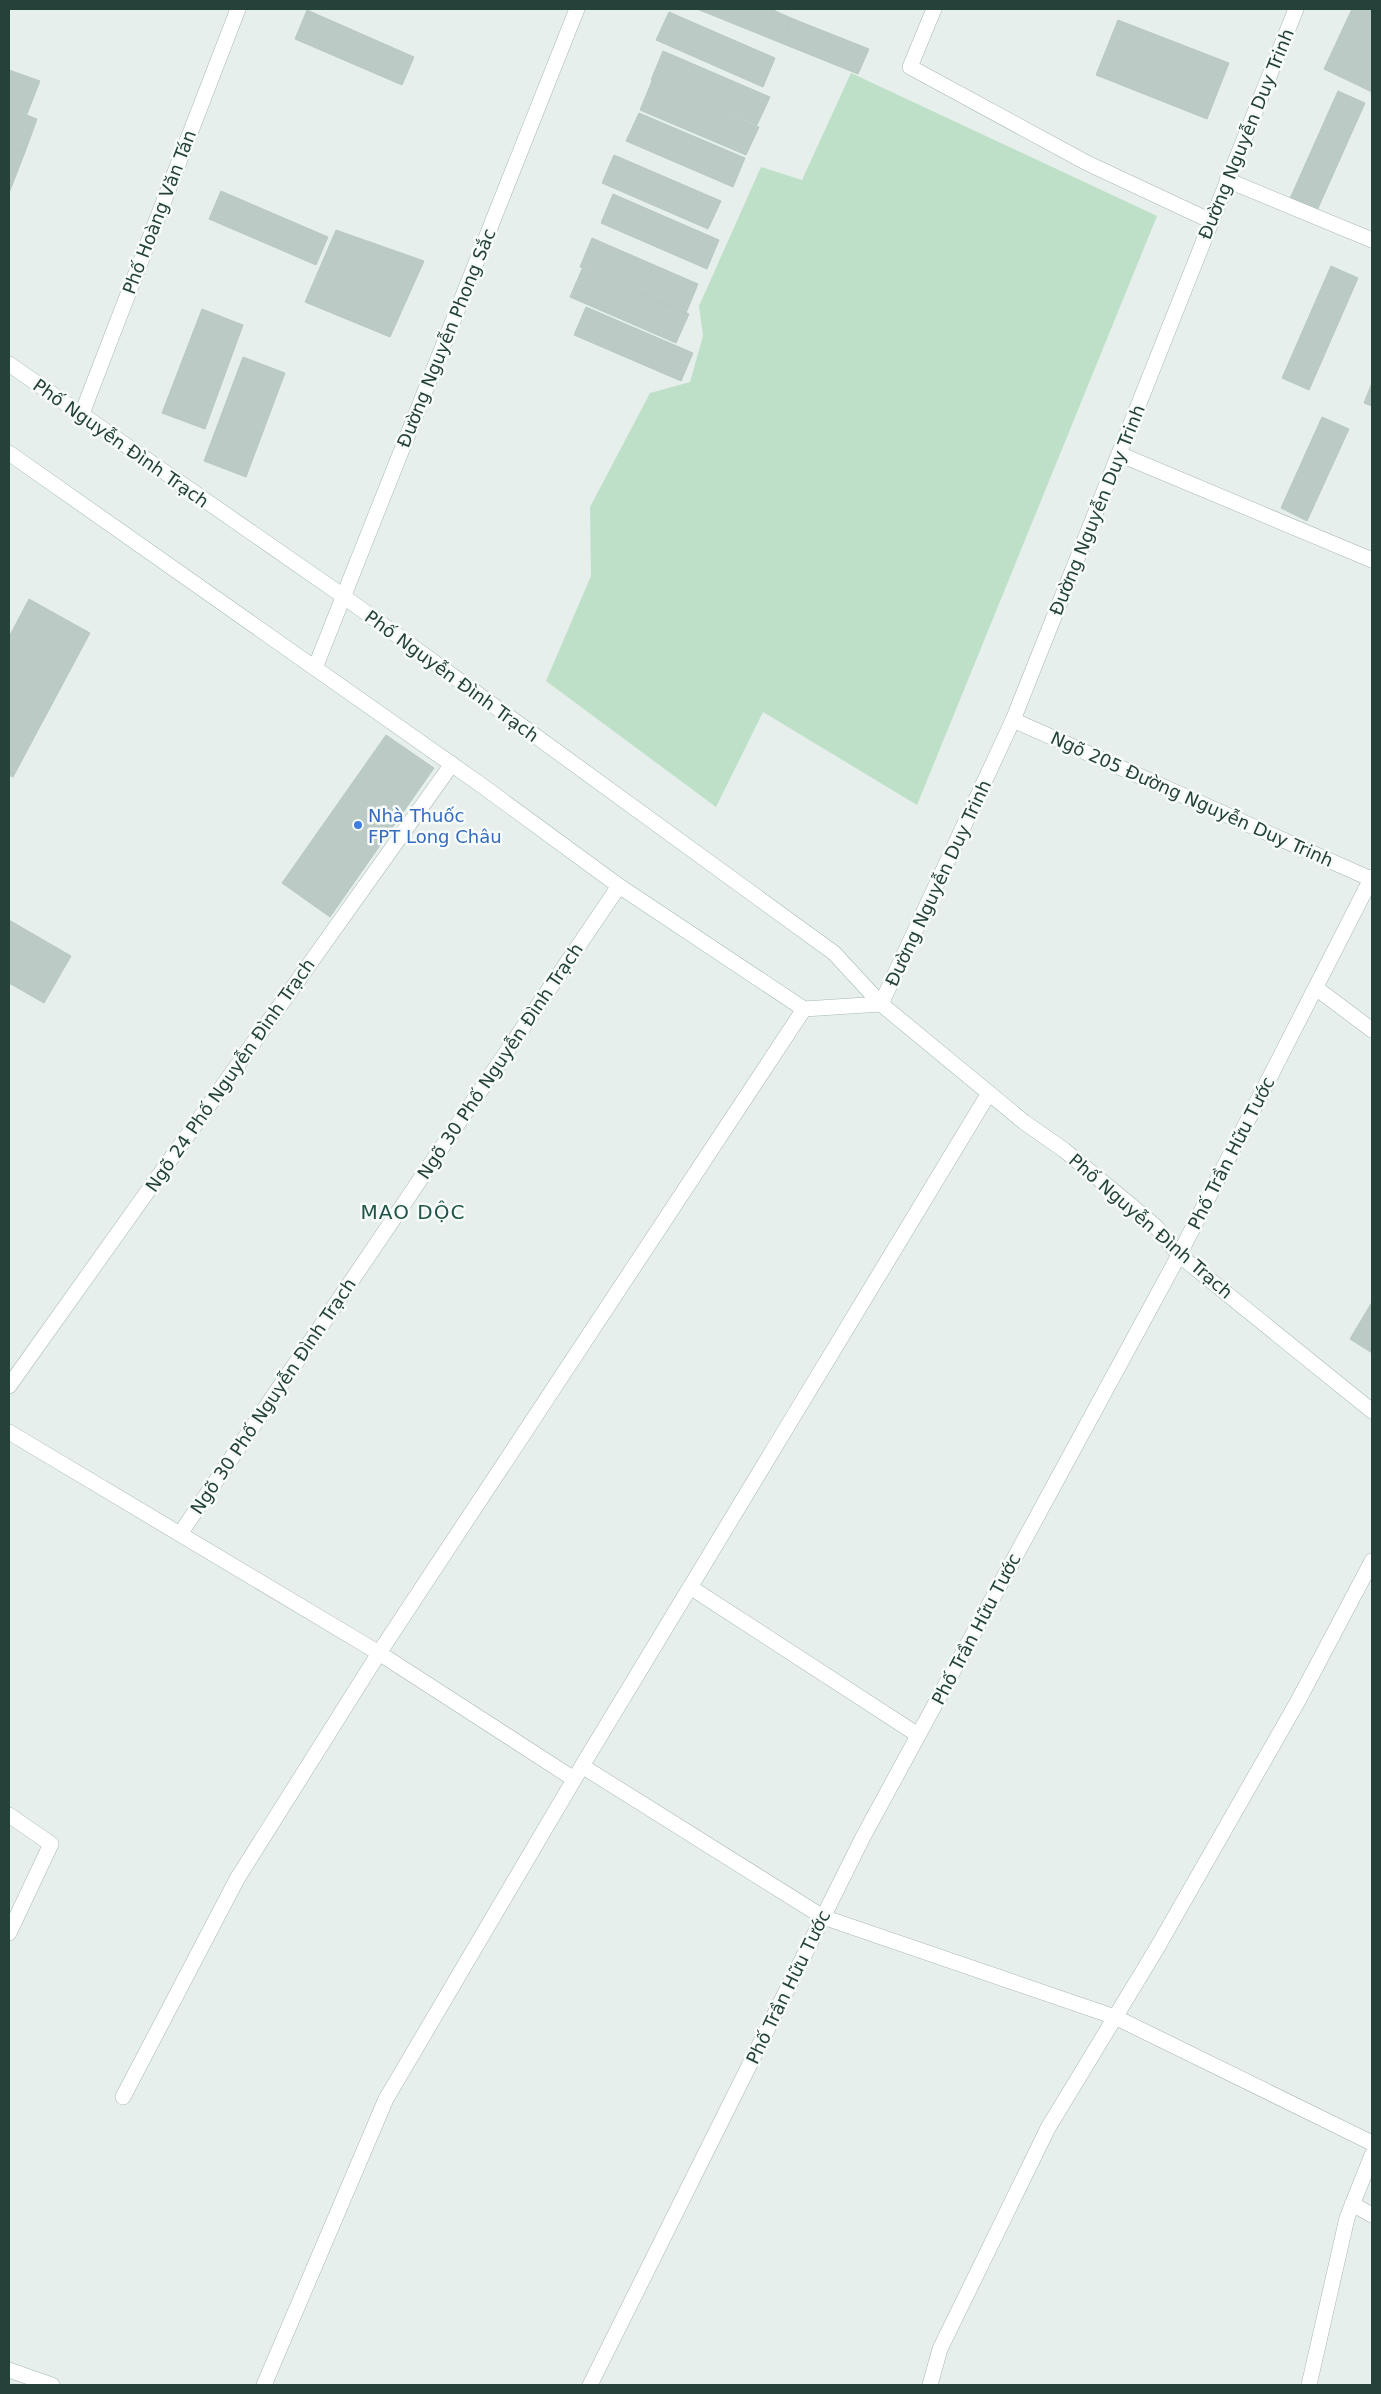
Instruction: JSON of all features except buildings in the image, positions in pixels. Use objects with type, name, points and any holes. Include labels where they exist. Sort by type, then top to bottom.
[{"type":"street","name":"Phố Hoàng Văn Tán","points":[[80,416],[238,9]]},
{"type":"street","name":"Đường Nguyễn Phong Sắc","points":[[314,668],[577,9]]},
{"type":"street","points":[[934,9],[910,67],[1087,163],[1211,221]]},
{"type":"street","name":"Đường Nguyễn Duy Trinh","points":[[881,1004],[1013,720],[1296,9]]},
{"type":"street","points":[[1227,180],[1372,240]]},
{"type":"street","name":"Phố Nguyễn Đình Trạch","points":[[9,364],[80,416],[343,596],[834,953],[881,1004],[1024,1122],[1064,1150],[1146,1218],[1158,1228],[1179,1255],[1372,1412]]},
{"type":"street","points":[[9,453],[452,764],[619,886],[804,1009],[881,1004]]},
{"type":"street","points":[[1119,454],[1372,560]]},
{"type":"street","name":"Ngõ 205 Đường Nguyễn Duy Trinh","points":[[1013,720],[1372,878]]},
{"type":"street","name":"Ngõ 24 Phố Nguyễn Đình Trạch","points":[[9,1386],[452,764]]},
{"type":"street","name":"Phố Trần Hữu Tước","points":[[590,2385],[863,1836],[1179,1255],[1316,988],[1367,902],[1372,878]]},
{"type":"street","name":"Ngõ 30 Phố Nguyễn Đình Trạch","points":[[180,1534],[619,886]]},
{"type":"street","points":[[1316,988],[1372,1030]]},
{"type":"street","points":[[123,2097],[237,1879],[379,1653],[804,1009]]},
{"type":"street","points":[[264,2385],[386,2099],[578,1772],[989,1093]]},
{"type":"street","points":[[9,1432],[823,1917],[1115,2018],[1372,2143]]},
{"type":"street","points":[[930,2385],[940,2349],[1048,2128],[1115,2018],[1298,1701],[1372,1561]]},
{"type":"street","points":[[690,1587],[918,1735]]},
{"type":"street","points":[[9,1814],[51,1844],[9,1933]]},
{"type":"street","points":[[1309,2385],[1347,2218],[1372,2155]]},
{"type":"street","points":[[1352,2204],[1372,2215]]},
{"type":"street","points":[[9,2370],[52,2385]]},
{"type":"green space","points":[[851,73],[1157,216],[917,805],[763,712],[716,807],[546,681],[591,576],[590,507],[650,393],[690,382],[703,336],[699,306],[761,167],[802,180]]},
{"type":"place","name":"Nhà Thuốc FPT Long Châu","points":[[358,825]]},
{"type":"district","name":"MAO DỘC","points":[[413,1212]]}]
